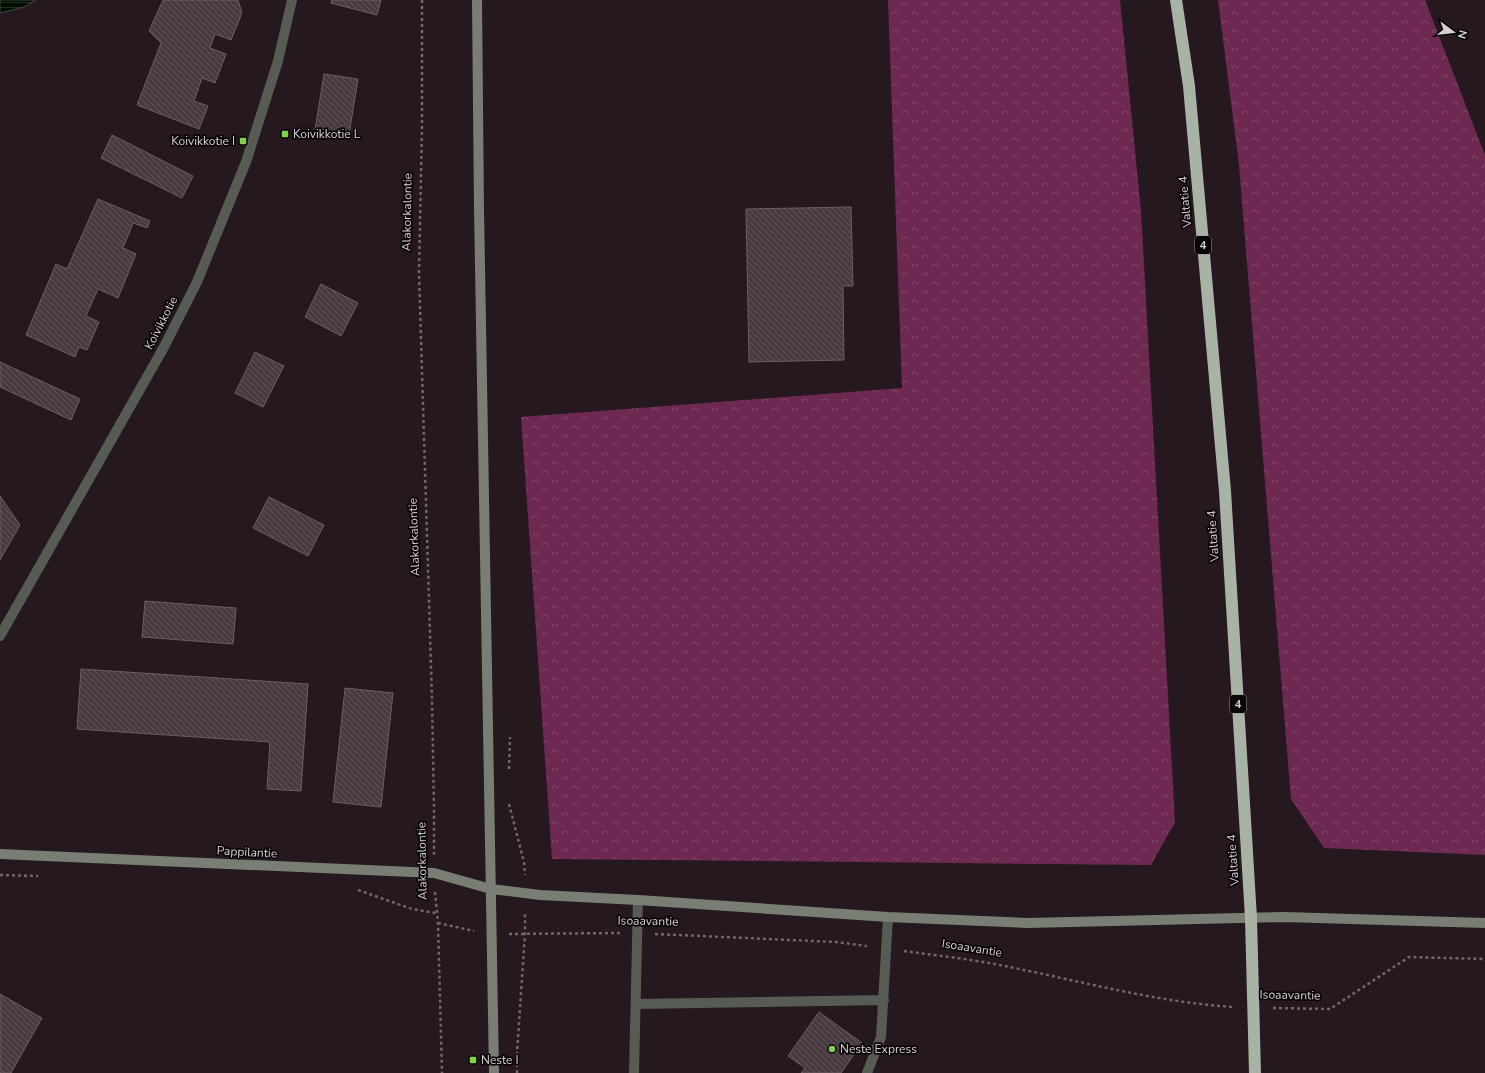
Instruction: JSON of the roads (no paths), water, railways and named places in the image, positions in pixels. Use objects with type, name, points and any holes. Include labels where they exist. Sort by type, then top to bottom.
[{"type":"highway","name":"Valtatie 4","points":[[1176,0],[1189,86],[1225,491],[1251,918],[1255,1073]]},
{"type":"street","name":"Koivikkotie","points":[[0,636],[164,347],[197,282],[246,162],[278,61],[292,0]]},
{"type":"street","points":[[477,0],[479,209],[494,1073]]},
{"type":"street","name":"Pappilantie","points":[[0,854],[434,873],[491,889]]},
{"type":"street","name":"Isoaavantie","points":[[491,889],[540,895],[888,917],[1028,923],[1284,916],[1485,923]]},
{"type":"street","points":[[634,1073],[638,900]]},
{"type":"street","points":[[867,1073],[881,1037],[888,917]]},
{"type":"street","points":[[636,1004],[884,1000]]},
{"type":"place","name":"Koivikkotie L","points":[[285,134]]},
{"type":"place","name":"Koivikkotie I","points":[[243,141]]},
{"type":"place","name":"Neste Express","points":[[832,1049]]},
{"type":"place","name":"Neste I","points":[[473,1060]]}]
